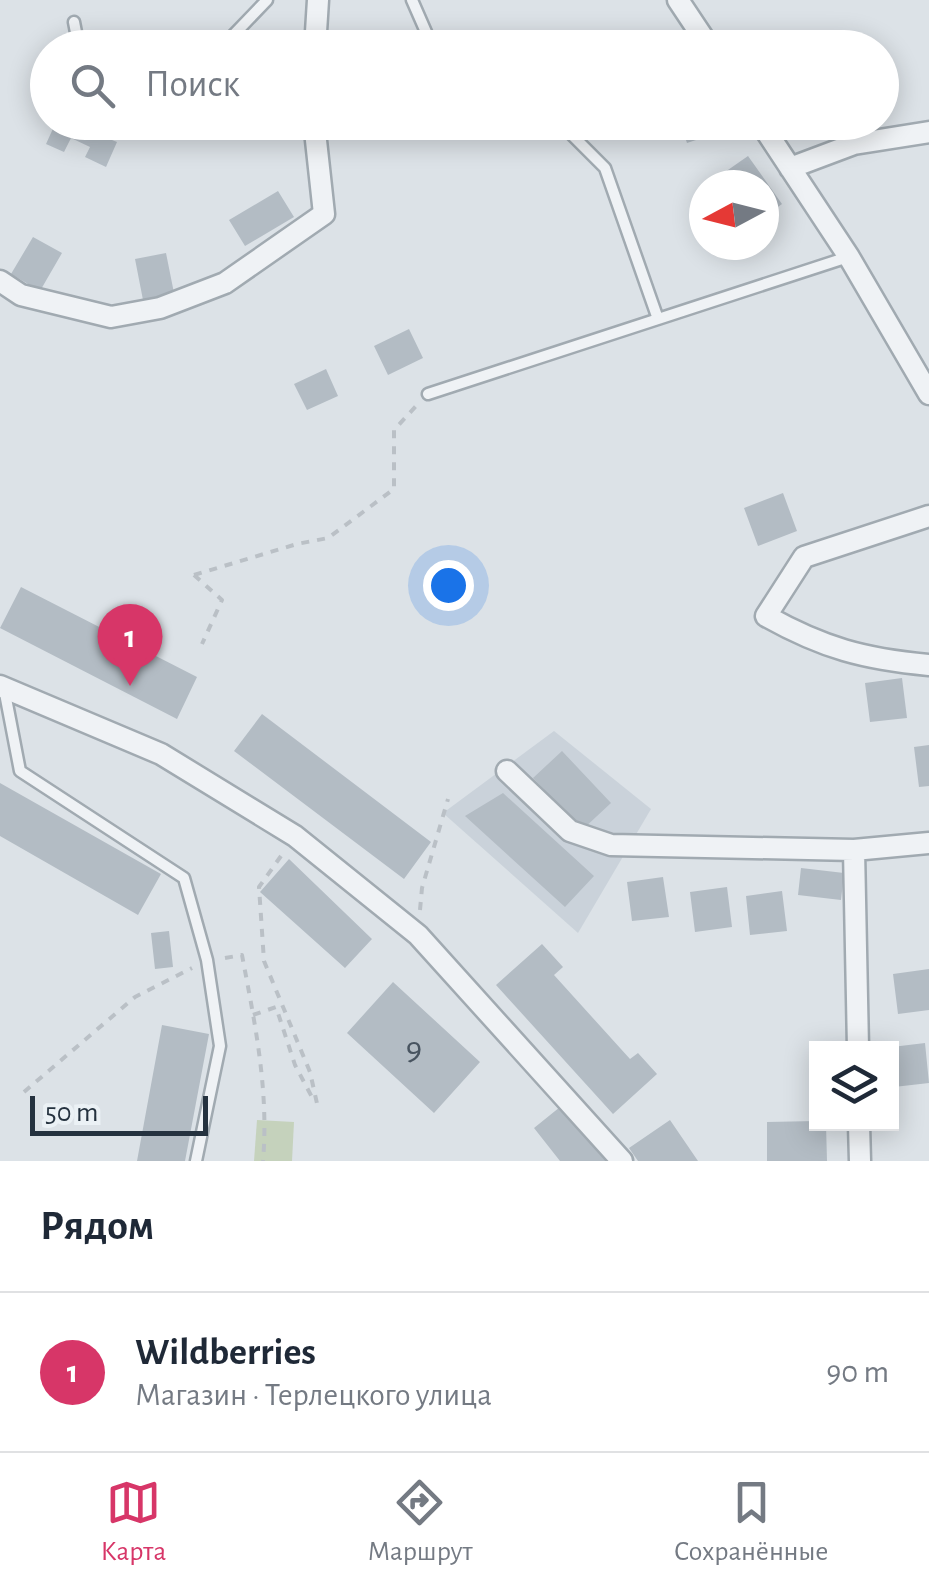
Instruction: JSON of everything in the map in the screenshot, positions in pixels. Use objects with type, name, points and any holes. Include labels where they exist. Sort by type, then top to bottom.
[{"type":"street","points":[[316,30],[318,0]]},
{"type":"street","points":[[678,0],[698,30]]},
{"type":"street","points":[[899,137],[929,132]]},
{"type":"street","points":[[0,280],[21,296],[111,317],[160,308],[224,283],[324,214],[316,140]]},
{"type":"street","points":[[772,140],[849,256],[929,394]]},
{"type":"street","points":[[790,168],[854,144],[879,140]]},
{"type":"street","points":[[929,516],[804,557],[766,616],[808,640],[850,653],[882,661],[929,665]]},
{"type":"street","points":[[2,687],[161,754],[295,836],[418,935],[622,1161]]},
{"type":"street","points":[[506,771],[570,831],[611,844],[854,850],[929,843]]},
{"type":"street","points":[[854,850],[858,1041]]},
{"type":"street","points":[[859,1131],[860,1161]]},
{"type":"lane","points":[[239,30],[267,0]]},
{"type":"lane","points":[[412,0],[425,30]]},
{"type":"lane","points":[[74,22],[75,30]]},
{"type":"lane","points":[[577,140],[605,168],[658,319]]},
{"type":"lane","points":[[428,394],[849,256]]},
{"type":"lane","points":[[2,687],[20,770],[184,878],[208,960],[220,1046],[196,1161]]},
{"type":"path","points":[[202,644],[222,600],[194,575],[328,538],[394,489],[394,430],[428,394]]},
{"type":"path","points":[[422,888],[448,799]]},
{"type":"path","points":[[253,1015],[276,1008],[295,1064],[318,1108],[310,1072],[264,961],[259,887],[295,836]]},
{"type":"path","points":[[24,1092],[135,997],[208,960],[242,955],[263,1062],[263,1161]]},
{"type":"shaded area","points":[[554,731],[651,809],[578,933],[443,813]]},
{"type":"green space","points":[[257,1120],[294,1122],[292,1161],[254,1161]]},
{"type":"building","points":[[48,140],[70,140],[64,152],[46,144]]},
{"type":"building","points":[[75,140],[117,142],[106,167],[85,157],[90,147]]},
{"type":"building","points":[[748,156],[758,170],[728,170]]},
{"type":"building","points":[[278,191],[294,217],[245,246],[229,220]]},
{"type":"building","points":[[33,237],[62,253],[40,291],[11,274]]},
{"type":"building","points":[[166,253],[174,293],[143,300],[135,259]]},
{"type":"building","points":[[409,329],[423,358],[388,375],[374,346]]},
{"type":"building","points":[[326,369],[338,396],[307,410],[294,384]]},
{"type":"building","points":[[783,493],[797,531],[758,546],[744,508]]},
{"type":"building","points":[[21,587],[197,677],[177,719],[0,628]]},
{"type":"building","points":[[902,678],[907,718],[870,722],[865,683]]},
{"type":"building","points":[[262,714],[431,842],[404,879],[234,751]]},
{"type":"building","points":[[929,745],[929,786],[919,787],[914,747]]},
{"type":"building","points":[[562,751],[611,803],[582,830],[533,778]]},
{"type":"building","points":[[0,783],[161,874],[138,915],[0,836]]},
{"type":"building","points":[[503,793],[594,876],[565,907],[465,816]]},
{"type":"building","points":[[289,859],[372,939],[345,968],[260,892]]},
{"type":"building","points":[[801,868],[844,873],[841,900],[798,895]]},
{"type":"building","points":[[663,877],[669,917],[632,921],[627,882]]},
{"type":"building","points":[[727,887],[732,927],[695,932],[690,892]]},
{"type":"building","points":[[782,891],[787,931],[750,935],[746,896]]},
{"type":"building","points":[[169,931],[173,967],[155,969],[151,933]]},
{"type":"building","points":[[542,944],[563,967],[554,975],[630,1059],[638,1053],[657,1074],[613,1114],[496,985]]},
{"type":"building","points":[[929,969],[929,1010],[898,1014],[893,974]]},
{"type":"building","points":[[393,982],[480,1062],[434,1113],[347,1033]]},
{"type":"building","points":[[162,1025],[209,1034],[185,1161],[137,1161]]},
{"type":"building","points":[[925,1043],[929,1083],[899,1086],[899,1046]]},
{"type":"building","points":[[565,1103],[611,1161],[560,1161],[534,1128]]},
{"type":"building","points":[[670,1120],[698,1161],[638,1161],[629,1148]]},
{"type":"building","points":[[809,1121],[809,1131],[826,1131],[827,1161],[767,1161],[767,1122]]},
{"type":"place","name":"Wildberries","points":[[130,686]]}]
